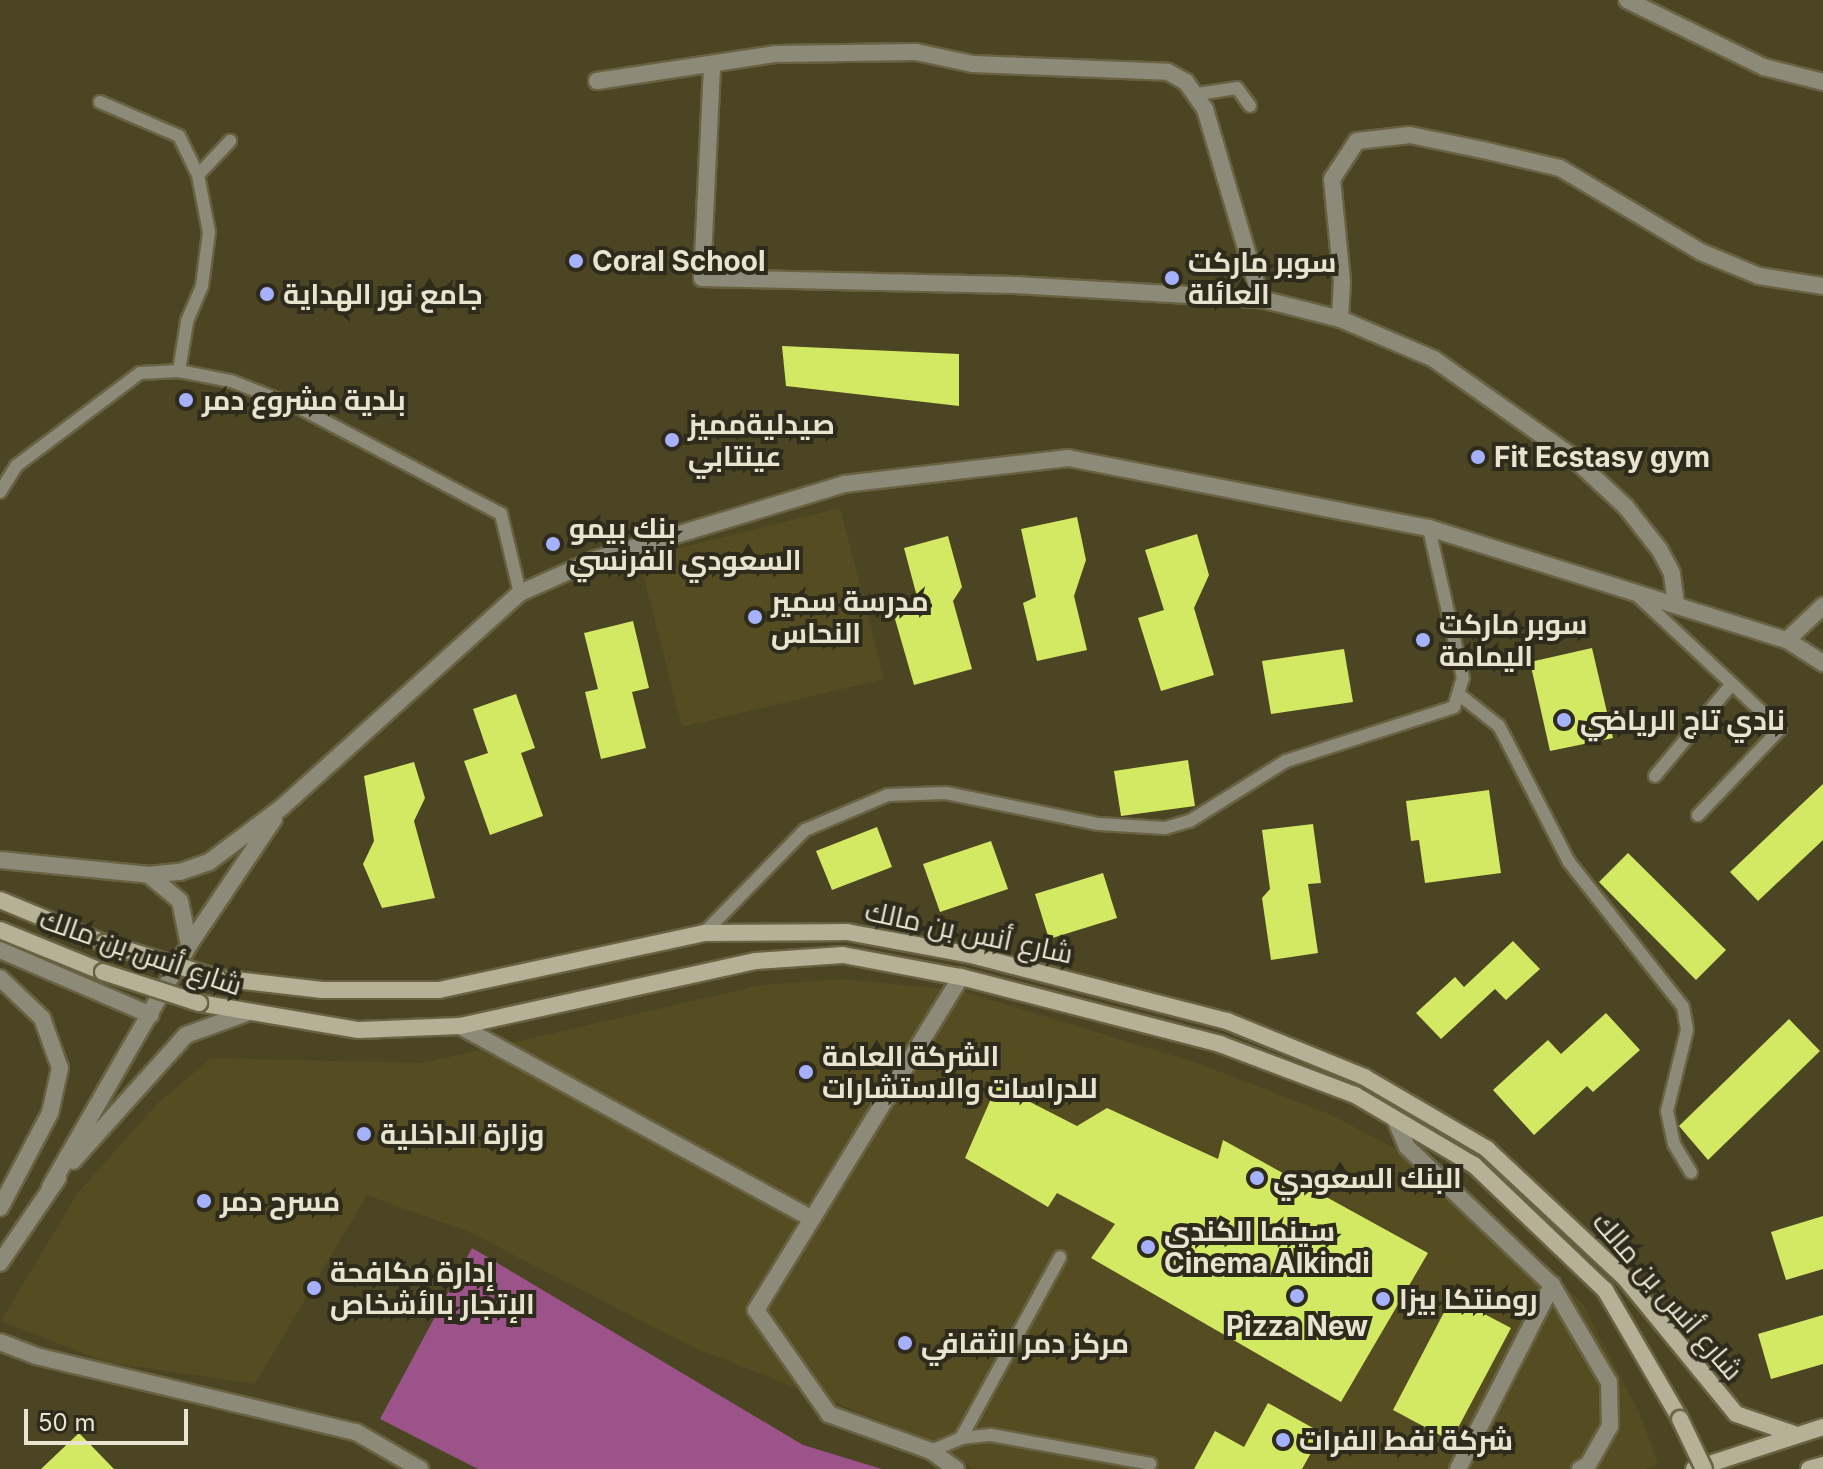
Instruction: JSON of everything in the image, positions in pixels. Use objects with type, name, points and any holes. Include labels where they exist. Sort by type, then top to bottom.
[{"type":"main road","name":"شارع أنس بن مالك","points":[[0,900],[104,943],[218,978],[322,990],[439,990],[704,933],[847,932],[971,955],[1227,1021],[1364,1077],[1487,1149],[1624,1277],[1736,1414],[1794,1434]]},
{"type":"main road","name":"شارع أنس بن مالك","points":[[0,930],[103,972],[199,1003],[244,1014],[359,1030],[460,1026],[756,961],[843,955],[961,977],[1220,1044],[1355,1095],[1474,1165],[1558,1241],[1605,1290],[1680,1419],[1704,1469]]},
{"type":"main road","points":[[1694,1469],[1823,1427]]},
{"type":"main road","points":[[1809,1469],[1823,1465]]},
{"type":"street","points":[[1627,0],[1764,67],[1823,82]]},
{"type":"street","points":[[597,81],[712,67],[776,54],[916,52],[973,64],[1168,72],[1197,94],[1261,299]]},
{"type":"street","points":[[712,67],[702,278],[1015,285],[1261,299],[1340,319],[1434,359],[1570,455],[1626,507],[1659,549],[1672,573],[1676,603]]},
{"type":"street","points":[[1340,319],[1342,281],[1332,179],[1357,141],[1410,135],[1560,168],[1701,252],[1759,276],[1823,286]]},
{"type":"street","points":[[0,860],[149,875],[180,872],[209,862],[281,808],[520,593],[596,559],[844,484],[1068,458],[1429,528],[1787,640],[1823,663]]},
{"type":"street","points":[[1787,640],[1823,606]]},
{"type":"street","points":[[0,1263],[50,1187],[189,945],[281,808]]},
{"type":"street","points":[[149,875],[180,901],[189,945]]},
{"type":"street","points":[[0,950],[151,1015]]},
{"type":"street","points":[[956,1469],[931,1451],[829,1414],[756,1310],[961,977]]},
{"type":"street","points":[[0,978],[42,1018],[60,1068],[50,1113],[0,1208]]},
{"type":"street","points":[[50,1187],[186,1035],[244,1014]]},
{"type":"street","points":[[460,1026],[811,1218]]},
{"type":"street","points":[[1396,1121],[1407,1147],[1552,1285],[1609,1382],[1610,1426],[1588,1465],[1580,1469]]},
{"type":"street","points":[[1458,1469],[1552,1285]]},
{"type":"street","points":[[0,1342],[36,1356],[356,1432],[420,1469]]},
{"type":"lane","points":[[1197,94],[1237,88],[1250,106]]},
{"type":"lane","points":[[100,102],[179,136],[198,175],[209,232],[202,286],[187,322],[179,371]]},
{"type":"lane","points":[[198,175],[230,141]]},
{"type":"lane","points":[[0,492],[16,466],[140,373],[179,371],[231,381],[300,408],[501,514],[520,593]]},
{"type":"lane","points":[[704,933],[805,830],[888,795],[946,793],[1099,824],[1165,828],[1190,821],[1286,761],[1440,714],[1461,696],[1463,678],[1429,528]]},
{"type":"lane","points":[[1628,588],[1780,729],[1698,815]]},
{"type":"lane","points":[[1655,776],[1732,684]]},
{"type":"lane","points":[[1461,696],[1499,726],[1569,862],[1683,1007],[1687,1030],[1671,1078],[1667,1111],[1674,1144],[1691,1172]]},
{"type":"lane","points":[[961,1438],[1060,1257]]},
{"type":"lane","points":[[931,1451],[961,1438],[991,1435],[1150,1464]]},
{"type":"shaded area","points":[[840,508],[884,679],[682,727],[639,558]]},
{"type":"shaded area","points":[[842,979],[962,991],[1200,1064],[1329,1114],[1454,1179],[1582,1303],[1639,1412],[1658,1464],[1646,1469],[974,1469],[937,1443],[693,1347],[469,1232],[367,1195],[255,1384],[106,1362],[1,1321],[78,1193],[157,1104],[211,1058],[423,1063],[762,985]]},
{"type":"shaded area","points":[[472,1248],[803,1445],[882,1469],[478,1469],[380,1419]]},
{"type":"building","points":[[782,346],[959,354],[959,406],[786,386]]},
{"type":"building","points":[[1077,517],[1086,560],[1074,596],[1087,650],[1037,661],[1023,603],[1036,597],[1021,529]]},
{"type":"building","points":[[1197,534],[1209,575],[1194,608],[1214,675],[1161,691],[1138,618],[1164,610],[1145,550]]},
{"type":"building","points":[[948,536],[962,587],[953,601],[972,669],[914,685],[895,619],[916,593],[904,548]]},
{"type":"building","points":[[633,621],[649,688],[632,692],[646,748],[601,759],[585,692],[598,689],[584,633]]},
{"type":"building","points":[[1592,648],[1613,738],[1550,751],[1530,662]]},
{"type":"building","points":[[1344,649],[1353,702],[1271,714],[1262,661]]},
{"type":"building","points":[[516,694],[535,748],[521,753],[543,816],[490,835],[464,761],[488,753],[473,709]]},
{"type":"building","points":[[1188,760],[1195,806],[1121,816],[1114,771]]},
{"type":"building","points":[[414,762],[425,798],[414,821],[435,898],[382,908],[363,864],[374,841],[364,776]]},
{"type":"building","points":[[1823,784],[1823,840],[1758,901],[1730,872]]},
{"type":"building","points":[[1489,790],[1501,873],[1425,883],[1419,840],[1411,841],[1406,801]]},
{"type":"building","points":[[1313,824],[1321,883],[1308,884],[1318,953],[1271,960],[1262,898],[1270,889],[1262,830]]},
{"type":"building","points":[[877,827],[892,867],[832,890],[816,851]]},
{"type":"building","points":[[991,841],[1008,889],[940,912],[923,864]]},
{"type":"building","points":[[1628,853],[1726,950],[1696,980],[1599,882]]},
{"type":"building","points":[[1103,873],[1117,918],[1049,939],[1035,894]]},
{"type":"building","points":[[1513,941],[1540,969],[1506,1000],[1495,989],[1441,1039],[1416,1013],[1455,977],[1464,987]]},
{"type":"building","points":[[1606,1013],[1640,1050],[1593,1092],[1587,1086],[1534,1135],[1493,1090],[1548,1040],[1561,1054]]},
{"type":"building","points":[[1789,1019],[1820,1051],[1708,1160],[1679,1126]]},
{"type":"building","points":[[997,1085],[1077,1126],[1107,1108],[1218,1159],[1223,1140],[1428,1253],[1341,1402],[1091,1258],[1115,1224],[1057,1193],[1048,1207],[965,1158]]},
{"type":"building","points":[[1823,1216],[1823,1269],[1786,1280],[1771,1232]]},
{"type":"building","points":[[1452,1297],[1511,1328],[1451,1441],[1393,1410]]},
{"type":"building","points":[[1823,1315],[1823,1364],[1771,1379],[1758,1334]]},
{"type":"building","name":"شركة نفط الفرات","points":[[1268,1403],[1322,1433],[1302,1469],[1194,1469],[1215,1431],[1244,1447]]},
{"type":"building","points":[[79,1433],[114,1469],[41,1469]]},
{"type":"place","name":"Coral School","points":[[576,261]]},
{"type":"place","name":"سوبر ماركت العائلة","points":[[1172,278]]},
{"type":"place","name":"جامع نور الهداية","points":[[267,294]]},
{"type":"place","name":"بلدية مشروع دمر","points":[[186,400]]},
{"type":"place","name":"صيدليةمميز عينتابي","points":[[672,440]]},
{"type":"place","name":"Fit Ecstasy gym","points":[[1478,457]]},
{"type":"place","name":"بنك بيمو السعودي الفرنسي","points":[[553,544]]},
{"type":"place","name":"مدرسة سمير النحاس","points":[[755,617]]},
{"type":"place","name":"سوبر ماركت اليمامة","points":[[1423,640]]},
{"type":"place","name":"نادي تاج الرياضي","points":[[1564,720]]},
{"type":"place","name":"الشركة العامة للدراسات والاستشارات","points":[[806,1072]]},
{"type":"place","name":"وزارة الداخلية","points":[[364,1134]]},
{"type":"place","name":"البنك السعودي","points":[[1257,1178]]},
{"type":"place","name":"مسرح دمر","points":[[204,1201]]},
{"type":"place","name":"سينما الكندي Cinema Alkindi","points":[[1148,1247]]},
{"type":"place","name":"إدارة مكافحة الإتجار بالأشخاص","points":[[314,1288]]},
{"type":"place","name":"Pizza New","points":[[1297,1296]]},
{"type":"place","name":"رومنتكا بيزا","points":[[1383,1299]]},
{"type":"place","name":"مركز دمر الثقافي","points":[[905,1343]]},
{"type":"place","name":"شركة نفط الفرات","points":[[1283,1440]]}]
